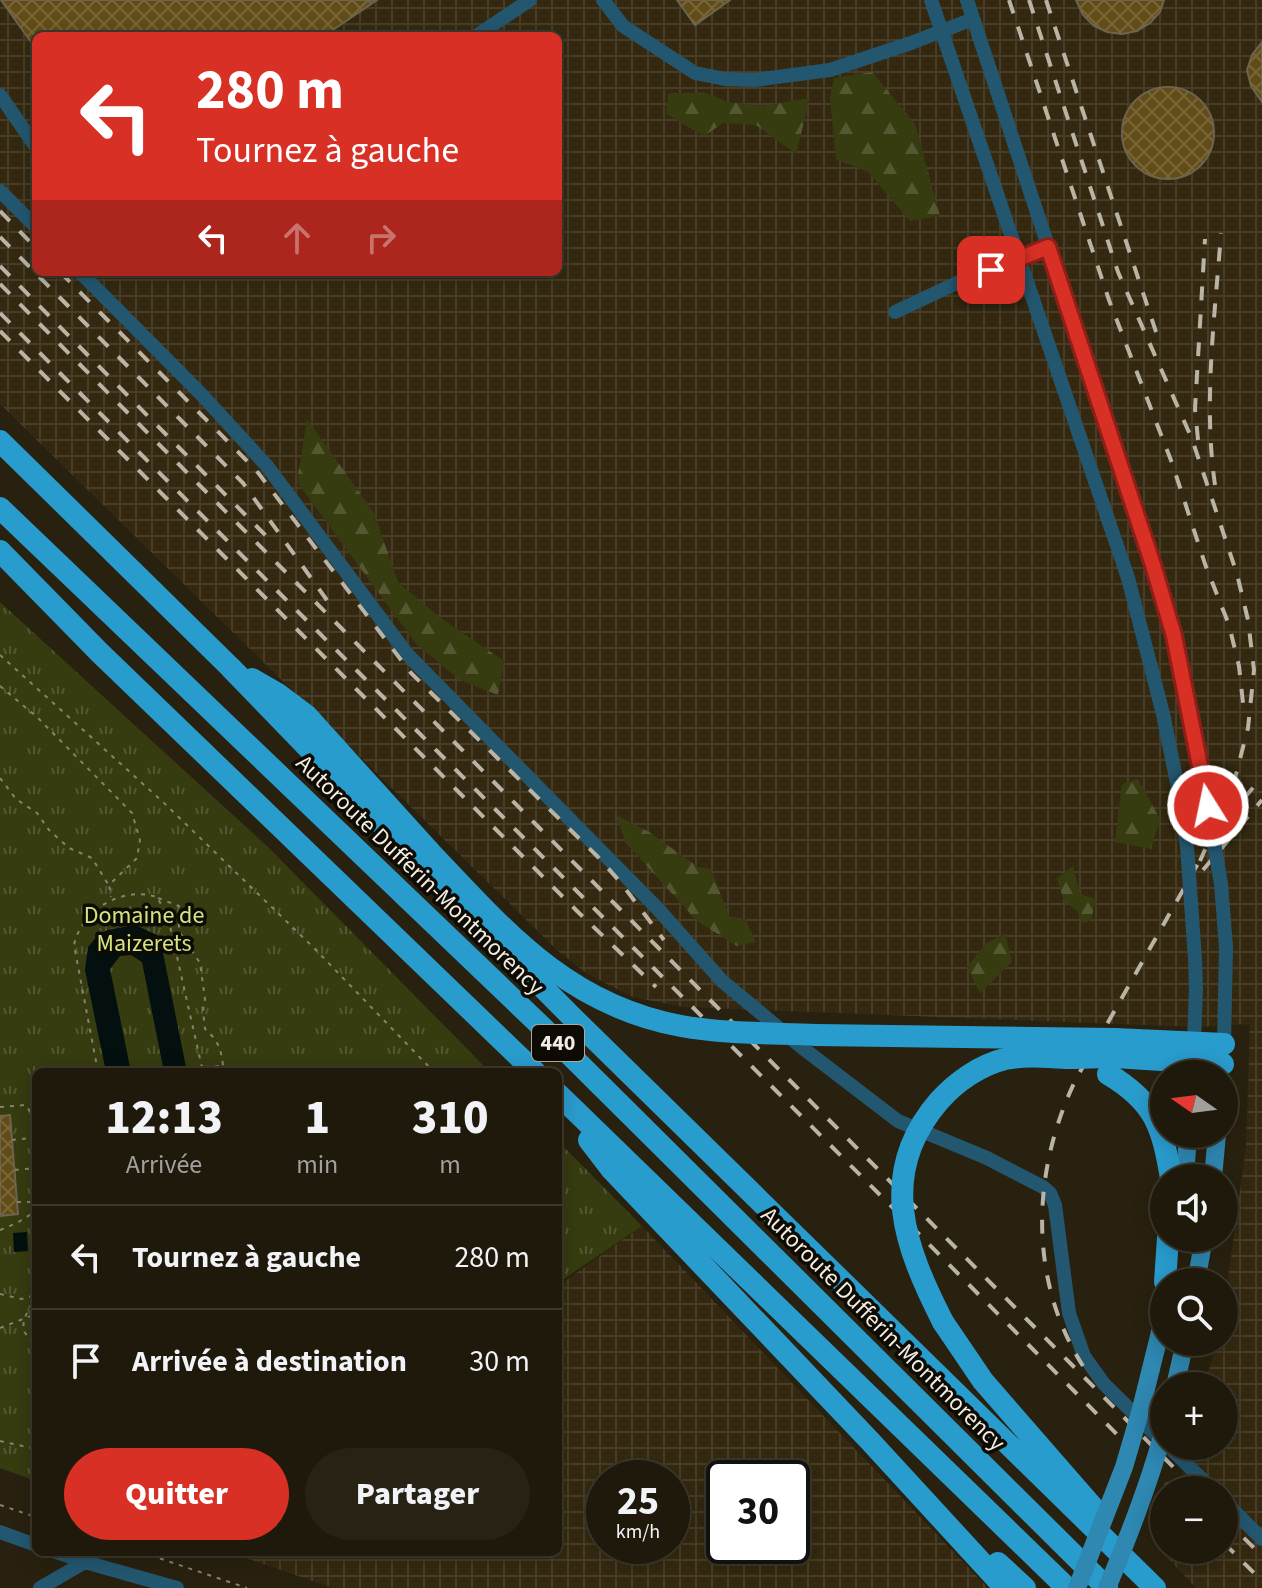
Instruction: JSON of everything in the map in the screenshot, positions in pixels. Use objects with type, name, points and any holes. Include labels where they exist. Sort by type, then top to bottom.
[{"type":"highway","points":[[0,441],[230,667],[581,1026],[1155,1588]]},
{"type":"highway","name":"Autoroute Dufferin-Montmorency","points":[[0,508],[541,1026],[1107,1588]]},
{"type":"highway","name":"440","points":[[0,551],[100,653],[531,1068]]},
{"type":"highway","points":[[0,567],[100,653]]},
{"type":"highway","points":[[230,667],[278,694],[306,715],[429,851],[522,947],[566,981],[614,1007],[682,1026],[1113,1057],[1193,1059]]},
{"type":"highway","points":[[1113,1057],[1088,1063],[1031,1055],[983,1067],[963,1079],[945,1094],[915,1134],[908,1155],[902,1197],[904,1225],[914,1258],[943,1322],[960,1349],[1028,1435],[1164,1588]]},
{"type":"highway","points":[[1113,1057],[1125,1085],[1149,1106],[1163,1135],[1168,1164]]},
{"type":"highway","name":"440","points":[[562,1098],[1067,1588]]},
{"type":"highway","points":[[562,1107],[612,1170],[1005,1588]]},
{"type":"highway","points":[[870,1441],[1025,1588]]},
{"type":"main road","points":[[1077,1588],[1124,1467],[1154,1356]]},
{"type":"main road","points":[[1107,1588],[1156,1460]]},
{"type":"street","points":[[482,32],[530,0]]},
{"type":"street","points":[[603,0],[623,26],[695,73],[725,79],[754,80],[830,70],[973,19]]},
{"type":"street","points":[[931,0],[1128,578],[1160,699],[1187,846],[1196,989],[1193,1059]]},
{"type":"street","points":[[967,0],[1170,622],[1202,772],[1221,884],[1226,947],[1223,1060]]},
{"type":"street","points":[[0,95],[32,141]]},
{"type":"street","points":[[0,191],[32,223]]},
{"type":"street","points":[[895,312],[963,280],[1048,247]]},
{"type":"street","points":[[84,276],[202,395],[267,466],[407,654],[658,909],[722,981],[898,1121],[987,1158],[1050,1193],[1055,1205],[1069,1313],[1084,1356],[1104,1384],[1150,1425]]},
{"type":"street","points":[[1185,1460],[1200,1476]]},
{"type":"street","points":[[1238,1515],[1262,1539]]},
{"type":"street","points":[[0,1532],[32,1544]]},
{"type":"street","points":[[68,1556],[177,1588]]},
{"type":"street","points":[[40,1588],[85,1562]]},
{"type":"path","points":[[0,655],[163,802],[314,948],[430,1068]]},
{"type":"path","points":[[0,686],[38,718],[132,813],[140,840],[137,858],[109,885]]},
{"type":"path","points":[[0,778],[16,799],[37,813],[49,830],[69,848],[92,858],[109,885],[111,899]]},
{"type":"path","points":[[97,1068],[74,945],[82,923],[111,899],[147,894],[179,906],[179,931],[200,963],[205,1029],[216,1038],[222,1051],[223,1065]]},
{"type":"path","points":[[157,897],[168,917],[202,1067],[223,1065],[228,1068]]},
{"type":"path","points":[[0,1107],[25,1105],[30,1111],[32,1129]]},
{"type":"path","points":[[12,1140],[32,1138]]},
{"type":"path","points":[[15,1170],[32,1169]]},
{"type":"path","points":[[17,1202],[32,1205]]},
{"type":"path","points":[[0,1230],[32,1213]]},
{"type":"path","points":[[0,1294],[22,1299],[32,1296]]},
{"type":"path","points":[[32,1303],[24,1319],[23,1330],[32,1342]]},
{"type":"path","points":[[0,1328],[32,1316]]},
{"type":"path","points":[[0,1441],[32,1448]]},
{"type":"path","points":[[0,1505],[32,1516]]},
{"type":"path","points":[[153,1556],[247,1588]]},
{"type":"shaded area","points":[[0,0],[1262,0],[1262,1588],[1196,1588],[1173,1564],[1238,1564],[1238,1476],[1181,1476],[1187,1460],[1238,1460],[1238,1372],[1208,1372],[1212,1356],[1238,1356],[1238,1268],[1229,1268],[1232,1252],[1238,1252],[1238,1206],[1246,1147],[1250,1024],[1196,1027],[684,1007],[632,997],[586,973],[558,951],[0,404]]},
{"type":"shaded area","points":[[135,925],[157,935],[186,1068],[163,1068],[142,962],[131,955],[120,956],[110,969],[130,1068],[105,1068],[85,970],[88,947],[99,934]]},
{"type":"shaded area","points":[[642,1226],[988,1588],[333,1588],[240,1556],[562,1556],[562,1283]]},
{"type":"shaded area","points":[[27,1232],[28,1251],[14,1252],[13,1233]]},
{"type":"green space","points":[[872,72],[915,124],[940,216],[910,221],[868,172],[836,159],[830,97],[834,78]]},
{"type":"green space","points":[[703,92],[728,102],[762,106],[810,98],[796,154],[756,125],[723,123],[704,136],[666,114],[668,94]]},
{"type":"green space","points":[[307,419],[374,513],[398,582],[439,617],[504,661],[498,695],[460,680],[417,645],[297,482]]},
{"type":"green space","name":"Domaine de Maizerets","points":[[0,602],[269,848],[486,1068],[32,1068],[32,1480],[0,1468]]},
{"type":"green space","points":[[1138,779],[1160,819],[1151,849],[1115,842],[1122,784]]},
{"type":"green space","points":[[616,815],[649,832],[698,867],[711,869],[729,916],[745,919],[756,942],[737,946],[697,921],[626,843]]},
{"type":"green space","points":[[1073,866],[1080,894],[1096,899],[1091,921],[1082,923],[1077,911],[1064,901],[1057,878]]},
{"type":"green space","points":[[1005,933],[1012,962],[980,993],[967,967],[985,944]]},
{"type":"green space","points":[[562,1145],[642,1226],[562,1280]]},
{"type":"building","points":[[1,0],[377,0],[330,32],[32,32],[32,43]]},
{"type":"building","points":[[677,0],[730,0],[695,25]]},
{"type":"building","points":[[1076,0],[1164,0],[1160,12],[1150,23],[1137,31],[1122,34],[1094,26],[1083,15]]},
{"type":"building","points":[[1262,42],[1262,102],[1251,86],[1247,70],[1252,55]]},
{"type":"building","points":[[1168,87],[1186,90],[1201,100],[1211,115],[1214,133],[1211,151],[1201,166],[1186,176],[1168,179],[1150,176],[1135,166],[1125,151],[1122,133],[1125,115],[1135,100],[1150,90]]},
{"type":"building","points":[[10,1115],[18,1214],[0,1216],[0,1116]]},
{"type":"railway","points":[[1009,0],[1109,300],[1172,463],[1229,625],[1239,666],[1243,703]]},
{"type":"railway","points":[[1029,0],[1118,272],[1192,439],[1237,574],[1248,620],[1254,670],[1248,728],[1233,786],[1200,861]]},
{"type":"railway","points":[[1046,0],[1160,344]]},
{"type":"railway","points":[[0,211],[32,244]]},
{"type":"railway","points":[[1215,485],[1210,391],[1221,233]]},
{"type":"railway","points":[[0,237],[32,269]]},
{"type":"railway","points":[[1198,440],[1195,409],[1205,239]]},
{"type":"railway","points":[[0,266],[275,545]]},
{"type":"railway","points":[[39,276],[243,483],[329,603]]},
{"type":"railway","points":[[64,276],[256,470],[411,673],[599,858],[664,940]]},
{"type":"railway","points":[[0,284],[1182,1476]]},
{"type":"railway","points":[[0,313],[1158,1476]]},
{"type":"railway","points":[[0,331],[656,987]]},
{"type":"railway","points":[[1226,820],[1262,777]]},
{"type":"railway","points":[[1203,870],[1262,800]]},
{"type":"railway","points":[[1083,1366],[1065,1332],[1052,1297],[1045,1260],[1042,1223],[1044,1185],[1051,1148],[1077,1077],[1204,853]]},
{"type":"railway","points":[[1238,1532],[1262,1556]]},
{"type":"railway","points":[[1238,1557],[1262,1581]]},
{"type":"route","points":[[991,270],[1048,247],[1174,636],[1208,806]]}]
